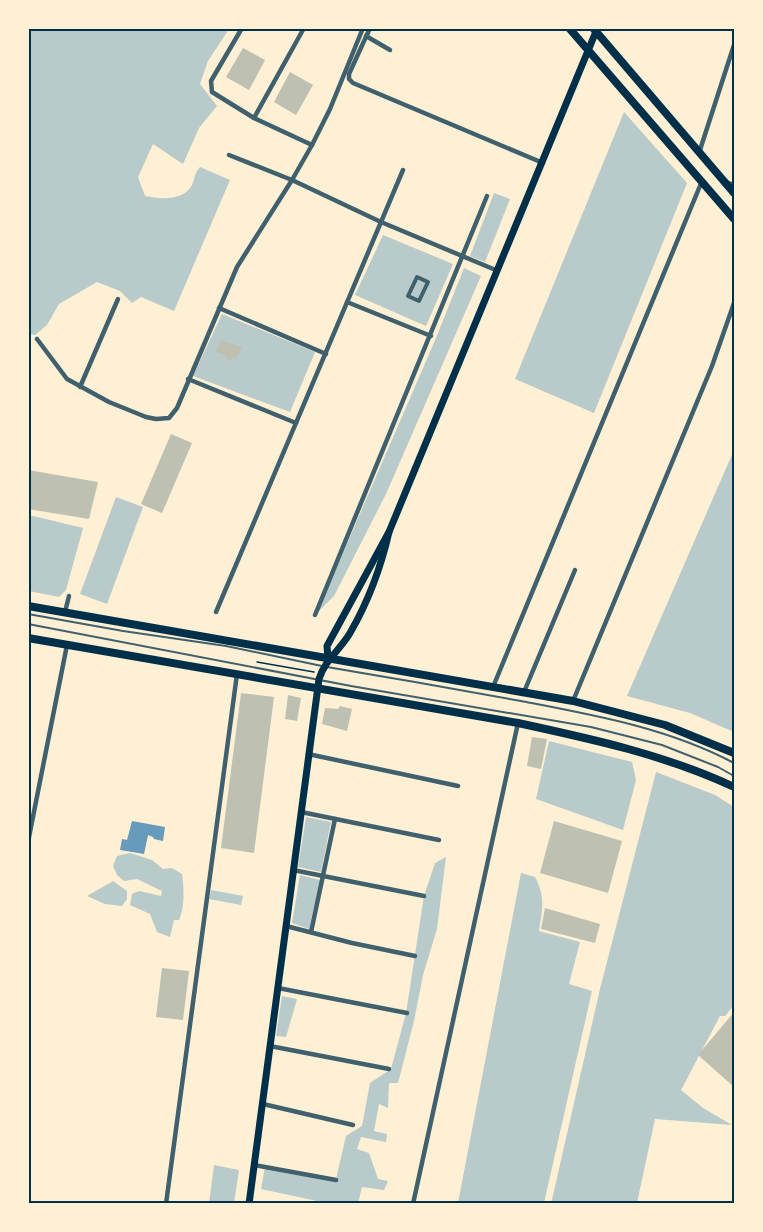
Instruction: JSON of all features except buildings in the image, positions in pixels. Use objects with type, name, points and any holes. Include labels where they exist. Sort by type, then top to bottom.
[{"type":"highway","points":[[28,606],[178,632],[326,663],[573,701],[665,725],[735,753]]},
{"type":"highway","points":[[28,638],[518,723],[580,736],[650,754],[735,787]]},
{"type":"main road","points":[[569,28],[735,219]]},
{"type":"main road","points":[[249,1203],[317,689],[326,663],[327,646],[389,532],[543,163],[595,30],[735,193]]},
{"type":"main road","points":[[326,663],[341,648],[354,626],[383,557],[389,532]]},
{"type":"street","points":[[242,28],[211,85],[212,92],[254,118],[312,145]]},
{"type":"street","points":[[254,118],[304,28]]},
{"type":"street","points":[[37,339],[67,379],[80,387],[146,417],[169,418],[237,267],[292,180],[330,109],[363,28]]},
{"type":"street","points":[[370,28],[349,79],[353,83],[543,163]]},
{"type":"street","points":[[366,36],[390,50]]},
{"type":"street","points":[[699,153],[735,45]]},
{"type":"street","points":[[229,155],[292,180],[381,222],[498,271]]},
{"type":"street","points":[[216,612],[403,170]]},
{"type":"street","points":[[493,687],[702,181]]},
{"type":"street","points":[[725,183],[735,185]]},
{"type":"street","points":[[315,615],[487,196]]},
{"type":"street","points":[[417,277],[428,282],[419,300],[408,296],[417,277]]},
{"type":"street","points":[[80,387],[118,299]]},
{"type":"street","points":[[347,302],[431,336]]},
{"type":"street","points":[[573,701],[712,366],[735,303]]},
{"type":"street","points":[[219,308],[326,354]]},
{"type":"street","points":[[188,379],[296,423]]},
{"type":"street","points":[[524,692],[575,570]]},
{"type":"street","points":[[65,612],[69,596]]},
{"type":"street","points":[[28,842],[67,645]]},
{"type":"street","points":[[166,1203],[237,674]]},
{"type":"street","points":[[413,1203],[518,723]]},
{"type":"street","points":[[308,754],[458,786]]},
{"type":"street","points":[[301,812],[440,840]]},
{"type":"street","points":[[311,932],[335,819]]},
{"type":"street","points":[[293,870],[424,896]]},
{"type":"street","points":[[286,927],[415,956]]},
{"type":"street","points":[[278,988],[407,1014]]},
{"type":"street","points":[[270,1046],[388,1069]]},
{"type":"street","points":[[263,1104],[353,1125]]},
{"type":"street","points":[[254,1165],[336,1180]]},
{"type":"lane","points":[[28,614],[123,632],[326,663],[627,722],[666,734],[735,763]]},
{"type":"lane","points":[[28,624],[591,727],[662,745],[735,776]]},
{"type":"shaded area","points":[[29,28],[229,29],[208,61],[200,84],[217,106],[199,128],[183,164],[153,144],[138,177],[145,196],[163,198],[175,197],[186,192],[192,186],[200,167],[230,180],[174,311],[141,297],[132,303],[120,291],[97,282],[59,304],[47,325],[35,335],[29,334]]},
{"type":"shaded area","points":[[624,112],[687,183],[594,413],[515,379]]},
{"type":"shaded area","points":[[494,193],[510,199],[485,262],[470,256]]},
{"type":"shaded area","points":[[383,235],[453,264],[426,326],[355,295]]},
{"type":"shaded area","points":[[464,268],[481,276],[386,494],[334,596],[317,613],[436,338]]},
{"type":"shaded area","points":[[222,314],[315,352],[290,412],[193,376]]},
{"type":"shaded area","points":[[734,450],[734,732],[690,713],[627,696]]},
{"type":"shaded area","points":[[116,497],[143,507],[107,604],[80,594]]},
{"type":"shaded area","points":[[29,515],[83,528],[66,590],[59,597],[29,591]]},
{"type":"shaded area","points":[[549,741],[632,762],[636,780],[623,830],[536,799]]},
{"type":"shaded area","points":[[656,772],[715,795],[734,807],[734,1005],[725,1016],[720,1016],[681,1090],[703,1108],[732,1125],[655,1119],[637,1203],[551,1204],[600,989]]},
{"type":"shaded area","points":[[306,817],[331,822],[321,872],[298,867]]},
{"type":"shaded area","points":[[130,853],[152,860],[163,869],[172,868],[182,874],[184,891],[182,909],[179,920],[174,920],[170,937],[157,932],[150,914],[130,905],[132,894],[139,891],[161,896],[162,891],[137,879],[124,881],[117,875],[113,866],[117,856]]},
{"type":"shaded area","points":[[446,857],[437,929],[423,975],[398,1083],[389,1083],[388,1108],[379,1104],[374,1131],[387,1134],[386,1142],[361,1137],[357,1149],[369,1153],[378,1179],[388,1181],[384,1190],[362,1187],[358,1203],[331,1204],[261,1189],[265,1167],[336,1179],[346,1136],[362,1126],[370,1083],[391,1069],[406,1013],[424,896],[435,863]]},
{"type":"shaded area","points":[[521,873],[535,877],[541,891],[539,931],[580,942],[569,984],[592,991],[544,1203],[458,1203]]},
{"type":"shaded area","points":[[300,875],[320,880],[309,929],[292,923]]},
{"type":"shaded area","points":[[113,881],[127,891],[127,899],[122,906],[105,904],[87,896]]},
{"type":"shaded area","points":[[211,890],[243,896],[241,905],[209,899]]},
{"type":"shaded area","points":[[282,996],[297,999],[286,1037],[276,1036]]},
{"type":"shaded area","points":[[214,1165],[239,1170],[234,1203],[209,1203]]},
{"type":"water","points":[[132,821],[165,827],[163,841],[148,835],[144,854],[120,850],[122,839],[127,840]]}]
